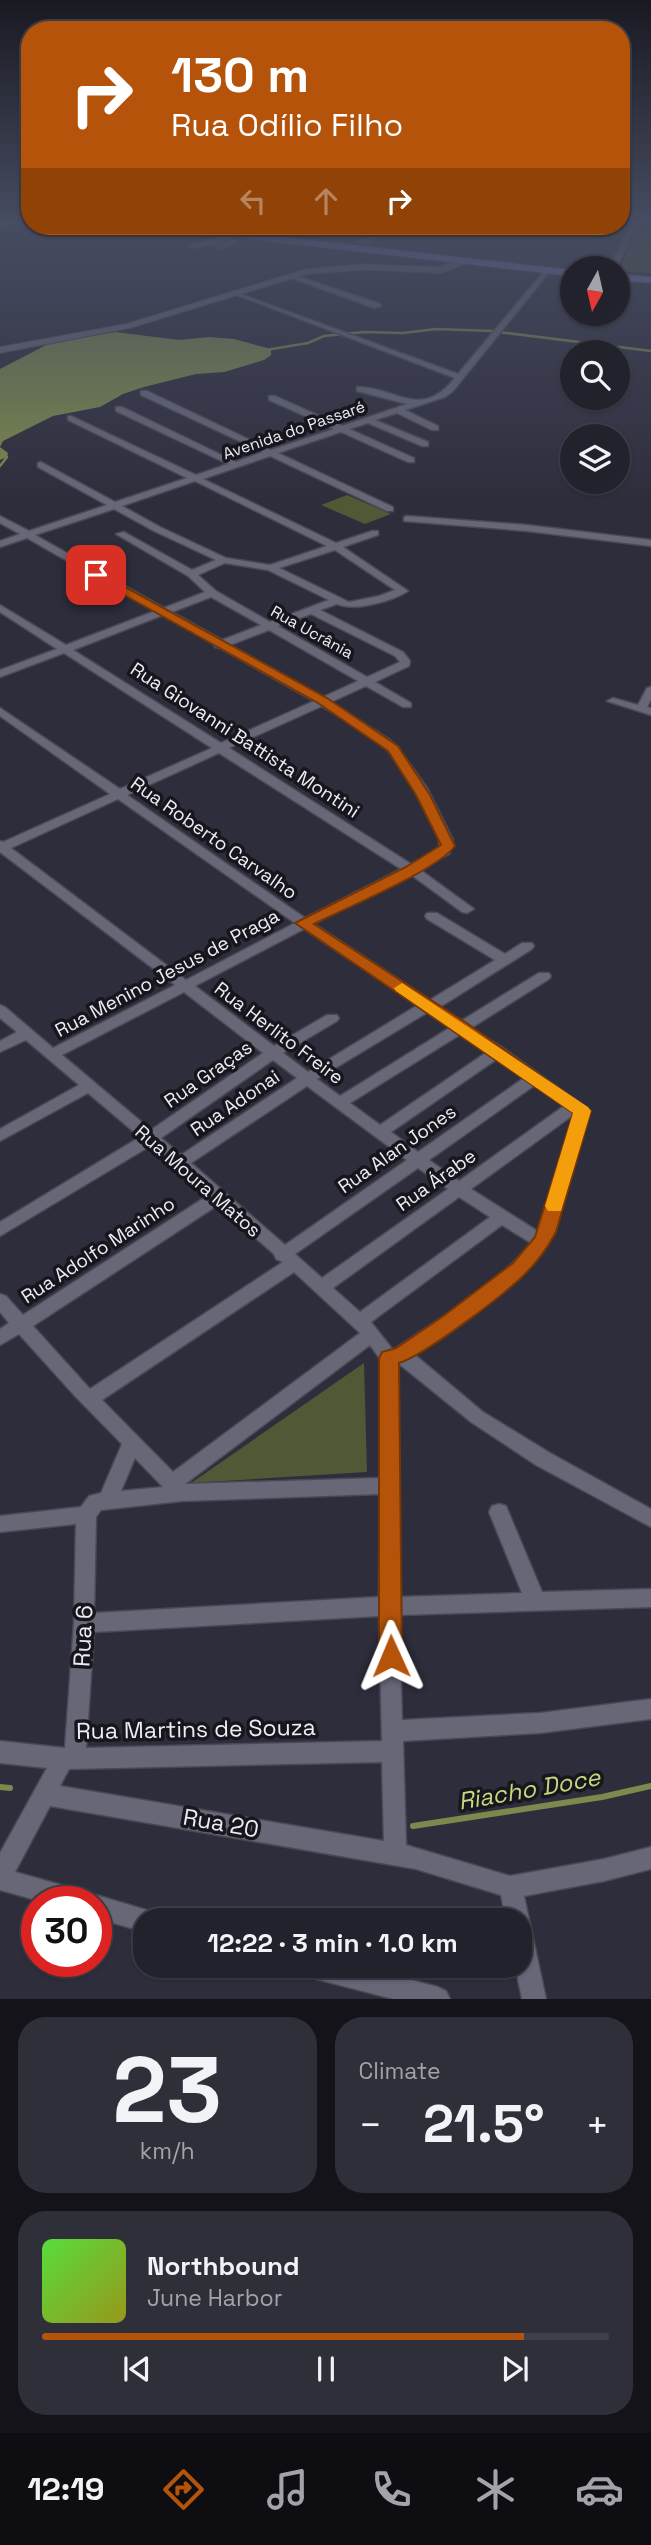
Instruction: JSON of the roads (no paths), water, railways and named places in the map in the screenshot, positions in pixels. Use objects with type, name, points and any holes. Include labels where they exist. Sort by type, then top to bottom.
[{"type":"street","points":[[0,350],[127,326],[161,315]]},
{"type":"street","points":[[296,315],[460,377]]},
{"type":"street","name":"Avenida do Passaré","points":[[0,544],[442,395],[511,315]]},
{"type":"street","points":[[360,389],[416,404]]},
{"type":"street","points":[[144,393],[390,509]]},
{"type":"street","points":[[272,398],[411,460]]},
{"type":"street","points":[[119,409],[236,465]]},
{"type":"street","points":[[398,410],[435,428]]},
{"type":"street","points":[[41,465],[178,540],[224,560],[271,568],[338,600],[357,605],[403,591],[337,547],[71,418]]},
{"type":"street","points":[[369,420],[425,444]]},
{"type":"street","points":[[0,519],[322,701]]},
{"type":"street","points":[[407,519],[527,528],[651,543]]},
{"type":"street","points":[[271,568],[375,533]]},
{"type":"street","points":[[121,534],[191,575],[224,560]]},
{"type":"street","name":"Rua Ucrânia","points":[[191,575],[206,596],[269,626],[407,705]]},
{"type":"street","points":[[0,674],[206,596]]},
{"type":"street","points":[[219,645],[338,600]]},
{"type":"street","name":"Rua Giovanni Battista Montini","points":[[0,608],[412,870],[467,909]]},
{"type":"street","points":[[1,847],[403,666],[405,661],[398,654],[312,610]]},
{"type":"street","points":[[613,701],[646,711],[651,690]]},
{"type":"street","name":"Rua Menino Jesus de Praga","points":[[53,1054],[303,923],[412,870],[448,846],[446,836],[393,748],[322,701]]},
{"type":"street","name":"Rua Roberto Carvalho","points":[[0,711],[303,923],[498,1051],[579,1108]]},
{"type":"street","name":"Rua Herlito Freire","points":[[1,847],[339,1103],[459,1189],[542,1242]]},
{"type":"street","points":[[432,916],[502,959]]},
{"type":"street","name":"Rua Adonai","points":[[180,1163],[307,1078],[429,1005],[439,1003],[502,959],[527,946]]},
{"type":"street","points":[[339,1103],[544,976]]},
{"type":"street","name":"Rua Moura Matos","points":[[0,1010],[219,1196],[396,1356],[477,1417],[543,1459],[651,1519]]},
{"type":"street","name":"Rua Graças","points":[[0,1230],[149,1139],[273,1053],[332,1018]]},
{"type":"street","name":"Rua Menino Jesus de Praga","points":[[0,1047],[27,1033]]},
{"type":"street","points":[[380,1132],[498,1051]]},
{"type":"street","name":"Rua Alan Jones","points":[[89,1399],[288,1259],[418,1160],[535,1078]]},
{"type":"street","points":[[0,1136],[88,1087]]},
{"type":"street","points":[[395,1854],[388,1486],[396,1356],[519,1268],[542,1242],[547,1232],[579,1108]]},
{"type":"street","name":"Rua Árabe","points":[[320,1288],[579,1108]]},
{"type":"street","name":"Rua Adolfo Marinho","points":[[0,1338],[219,1196]]},
{"type":"street","points":[[177,1488],[365,1328],[502,1217]]},
{"type":"street","points":[[0,1301],[89,1399],[177,1488]]},
{"type":"street","points":[[108,1500],[132,1442]]},
{"type":"street","points":[[0,1524],[86,1515],[96,1502],[177,1488],[388,1486]]},
{"type":"street","points":[[499,1512],[535,1600]]},
{"type":"street","name":"Rua 6","points":[[0,1878],[69,1758],[85,1623],[86,1515]]},
{"type":"street","points":[[85,1623],[390,1606],[651,1598]]},
{"type":"street","name":"Rua Martins de Souza","points":[[0,1752],[69,1758],[393,1741],[651,1709]]},
{"type":"street","name":"Rua 20","points":[[46,1794],[395,1854],[510,1886]]},
{"type":"street","points":[[515,1908],[510,1886],[604,1870],[651,1858]]},
{"type":"street","points":[[0,1878],[28,1886]]},
{"type":"street","points":[[112,1911],[133,1917]]},
{"type":"street","points":[[358,1978],[438,1999]]},
{"type":"street","points":[[530,1978],[534,1999]]},
{"type":"waterway","points":[[266,350],[308,343],[324,336],[364,332],[403,333],[436,329],[492,331]]},
{"type":"waterway","points":[[499,332],[651,351]]},
{"type":"waterway","points":[[0,456],[7,457],[0,466]]},
{"type":"waterway","name":"Riacho Doce","points":[[413,1826],[602,1797],[651,1786]]},
{"type":"waterway","name":"Riacho Doce","points":[[0,1787],[10,1788]]}]
